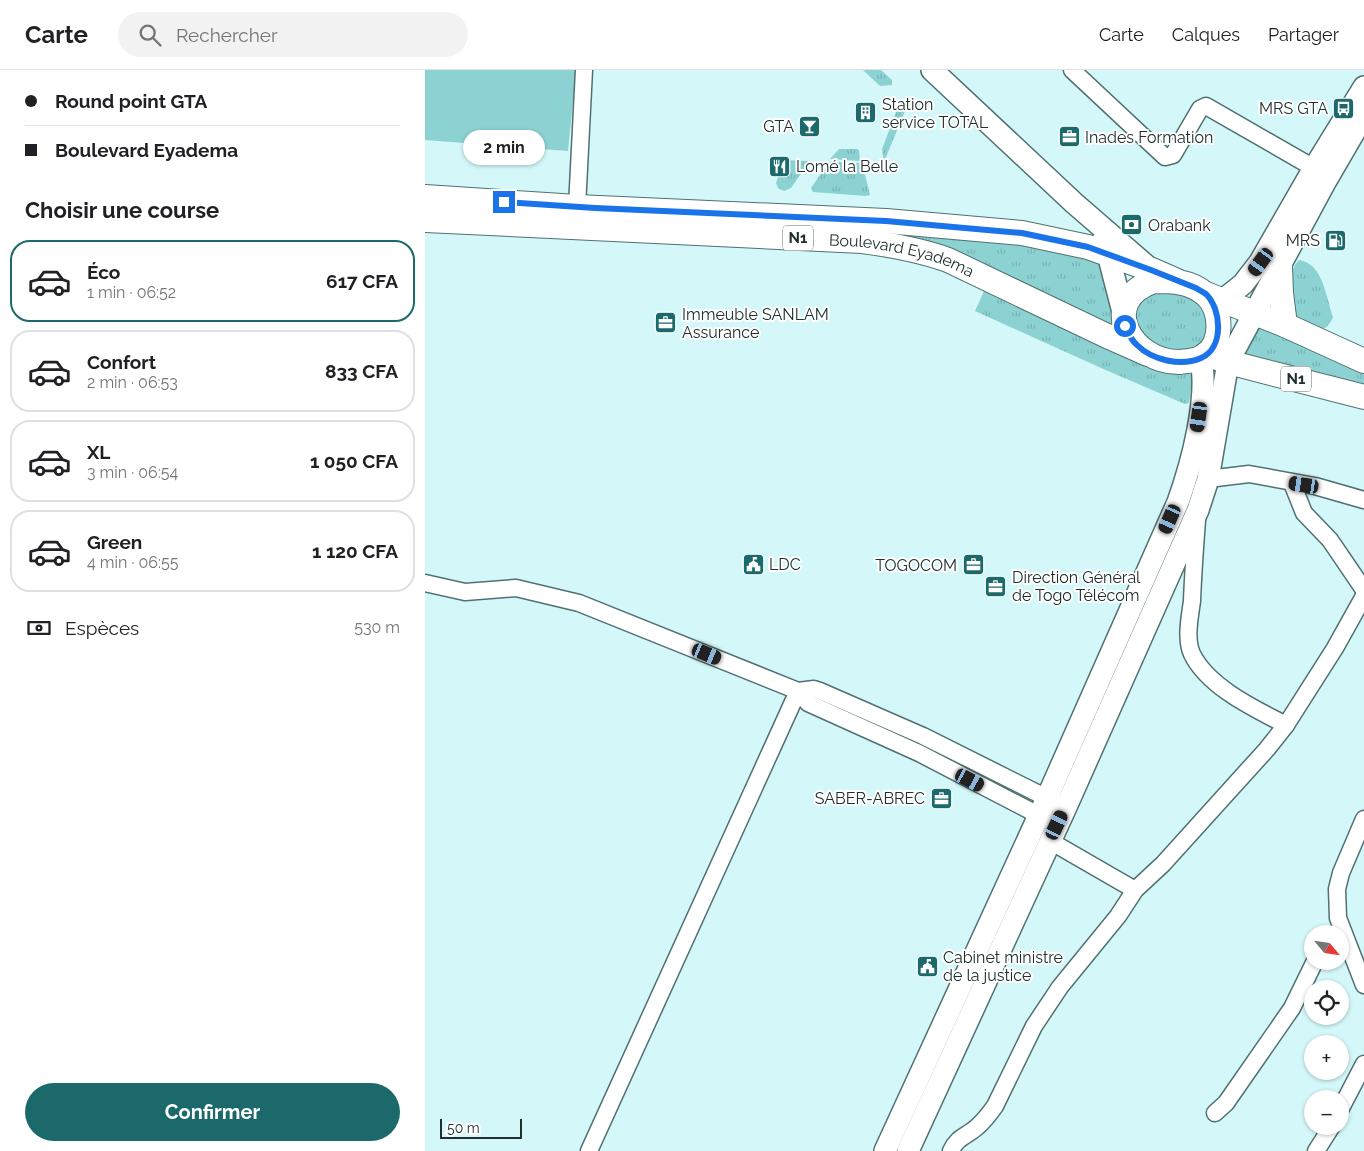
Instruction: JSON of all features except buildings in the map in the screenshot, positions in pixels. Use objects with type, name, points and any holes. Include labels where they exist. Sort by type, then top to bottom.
[{"type":"highway","name":"Boulevard Eyadema","points":[[425,197],[577,207],[895,221],[1022,233],[1071,243],[1108,254],[1177,281]]},
{"type":"highway","name":"Boulevard Eyadema","points":[[425,220],[862,241],[901,246],[948,260],[1149,354]]},
{"type":"highway","points":[[1280,267],[1285,325]]},
{"type":"highway","name":"N1","points":[[1364,360],[1177,281],[1154,281],[1144,285],[1131,297],[1123,312],[1128,334],[1137,346],[1149,354],[1173,362],[1187,361],[1213,353],[1364,397]]},
{"type":"highway","points":[[1213,353],[1219,326],[1214,297]]},
{"type":"main road","points":[[932,70],[1074,203],[1151,270]]},
{"type":"main road","points":[[885,1151],[1052,817],[1198,510],[1208,479],[1208,424],[1213,353],[1255,313],[1280,267],[1319,176],[1364,88]]},
{"type":"main road","points":[[1214,297],[1243,284],[1261,262],[1319,176],[1364,115]]},
{"type":"main road","points":[[1074,203],[1094,228],[1108,254],[1123,312]]},
{"type":"main road","points":[[908,1151],[1052,817],[1208,424]]},
{"type":"street","points":[[577,207],[584,70]]},
{"type":"street","points":[[1072,70],[1165,156],[1173,155],[1200,109],[1206,106],[1319,176]]},
{"type":"street","points":[[1208,479],[1249,474],[1315,486],[1364,500]]},
{"type":"street","points":[[1292,483],[1304,513],[1330,540],[1364,590]]},
{"type":"street","points":[[1198,510],[1189,633],[1191,653],[1201,669],[1224,689],[1252,707],[1286,725]]},
{"type":"street","points":[[425,584],[465,592],[516,588],[579,603],[798,691],[814,688],[923,736],[1052,817],[1135,890]]},
{"type":"street","points":[[951,1151],[962,1136],[976,1129],[995,1106],[1034,1026],[1060,987],[1118,916],[1135,890],[1163,864],[1267,749],[1286,725],[1335,648],[1364,596]]},
{"type":"street","points":[[589,1151],[798,691]]},
{"type":"street","points":[[1339,925],[1337,889],[1341,873],[1364,819]]},
{"type":"street","points":[[1349,952],[1364,985]]},
{"type":"street","points":[[1215,1113],[1226,1103],[1292,1008],[1311,970]]},
{"type":"street","points":[[1349,1093],[1364,1064]]},
{"type":"street","points":[[1317,1151],[1326,1135]]},
{"type":"green space","points":[[425,70],[576,70],[568,151],[425,140]]},
{"type":"green space","points":[[863,70],[881,70],[892,80],[892,85],[880,86]]},
{"type":"green space","points":[[910,99],[884,162],[882,149],[898,107]]},
{"type":"green space","points":[[839,149],[859,150],[860,161],[830,159]]},
{"type":"green space","points":[[784,160],[810,161],[791,188],[784,191],[778,188],[776,183]]},
{"type":"green space","points":[[829,162],[862,163],[870,195],[813,192],[811,188]]},
{"type":"green space","points":[[909,232],[1041,247],[1100,262],[1122,333],[882,234]]},
{"type":"green space","points":[[1299,260],[1307,262],[1318,274],[1333,317],[1325,328],[1320,330],[1296,318],[1291,280],[1294,266]]},
{"type":"green space","points":[[1160,287],[1200,300],[1210,329],[1201,347],[1182,356],[1135,335],[1134,304]]},
{"type":"green space","points":[[984,291],[1112,352],[1193,375],[1189,403],[1185,404],[1101,368],[975,311]]},
{"type":"green space","points":[[1258,324],[1364,369],[1364,387],[1245,363],[1240,346]]},
{"type":"place","name":"MRS GTA","points":[[1344,108]]},
{"type":"place","name":"Station service TOTAL","points":[[866,113]]},
{"type":"place","name":"GTA","points":[[810,126]]},
{"type":"place","name":"Inades Formation","points":[[1069,137]]},
{"type":"place","name":"Lomé la Belle","points":[[780,166]]},
{"type":"place","name":"Orabank","points":[[1132,225]]},
{"type":"place","name":"MRS","points":[[1336,240]]},
{"type":"place","name":"Immeuble SANLAM Assurance","points":[[666,323]]},
{"type":"place","name":"LDC","points":[[753,564]]},
{"type":"place","name":"TOGOCOM","points":[[973,565]]},
{"type":"place","name":"Direction Général de Togo Télécom","points":[[996,586]]},
{"type":"place","name":"SABER-ABREC","points":[[941,798]]},
{"type":"place","name":"Cabinet ministre de la justice","points":[[927,966]]},
{"type":"route","points":[[504,202],[886,221],[1022,233],[1088,247],[1196,288],[1206,294],[1217,314],[1219,326],[1212,348],[1207,354],[1201,358],[1173,362],[1162,360],[1137,346],[1128,334],[1125,326]]}]
